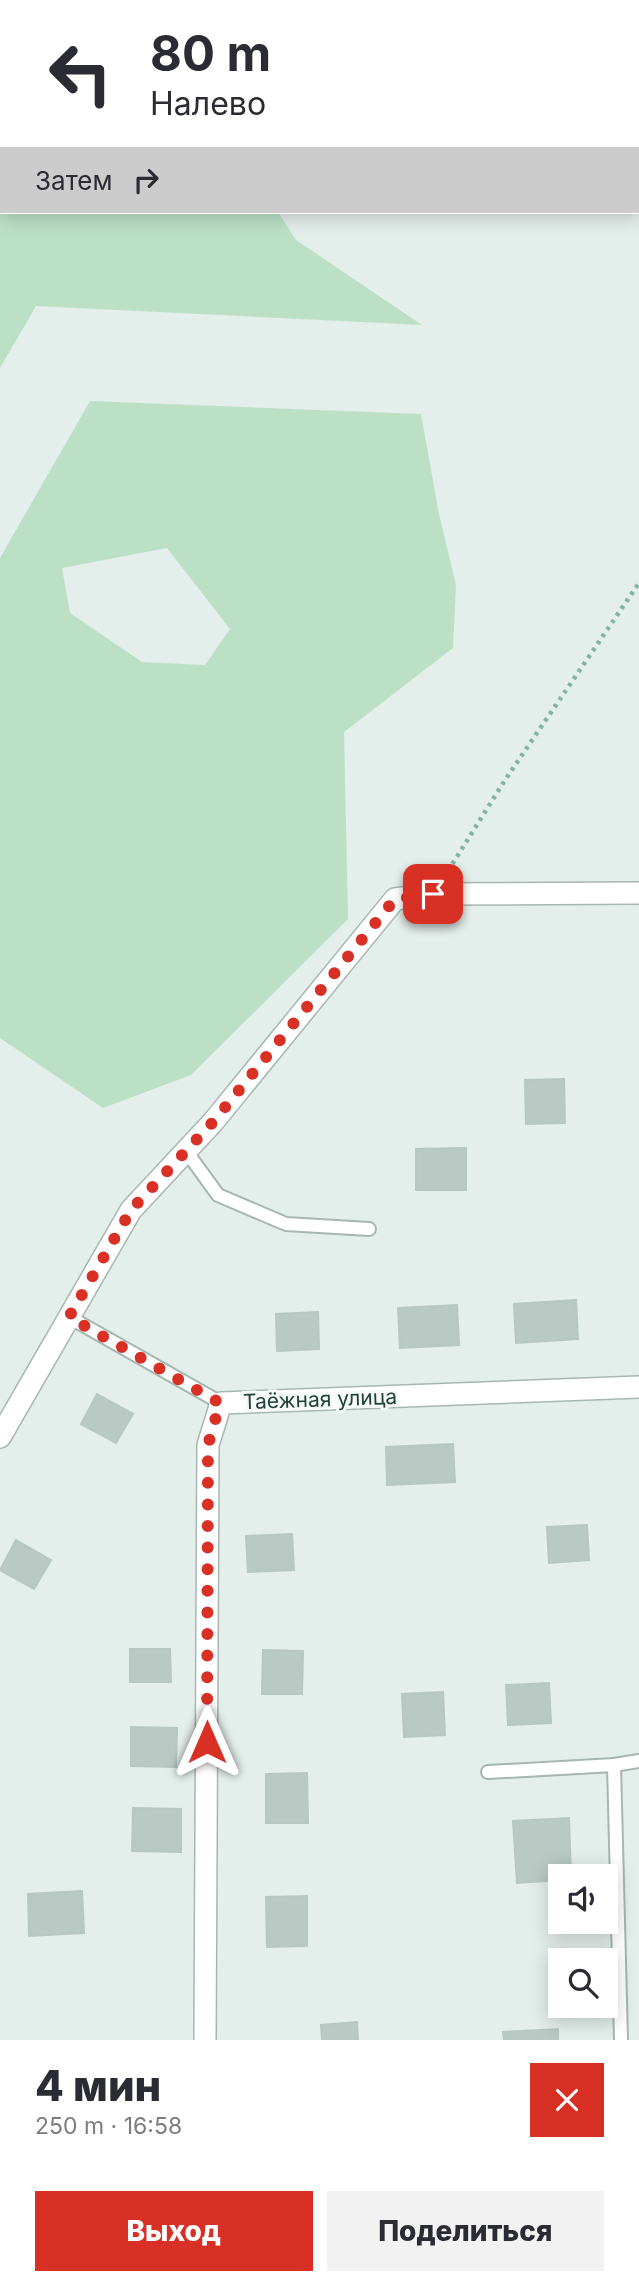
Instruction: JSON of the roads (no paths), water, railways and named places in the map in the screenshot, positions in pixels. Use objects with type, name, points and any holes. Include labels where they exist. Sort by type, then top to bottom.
[{"type":"street","points":[[0,1437],[131,1210],[213,1122],[395,899],[433,894],[639,892]]},
{"type":"street","name":"Таёжная улица","points":[[205,2040],[208,1445],[220,1403],[639,1387]]},
{"type":"lane","points":[[186,1151],[218,1195],[286,1224],[369,1229]]},
{"type":"lane","points":[[69,1317],[220,1403]]},
{"type":"lane","points":[[488,1772],[614,1765],[639,1760]]},
{"type":"lane","points":[[614,1765],[621,2040]]}]
